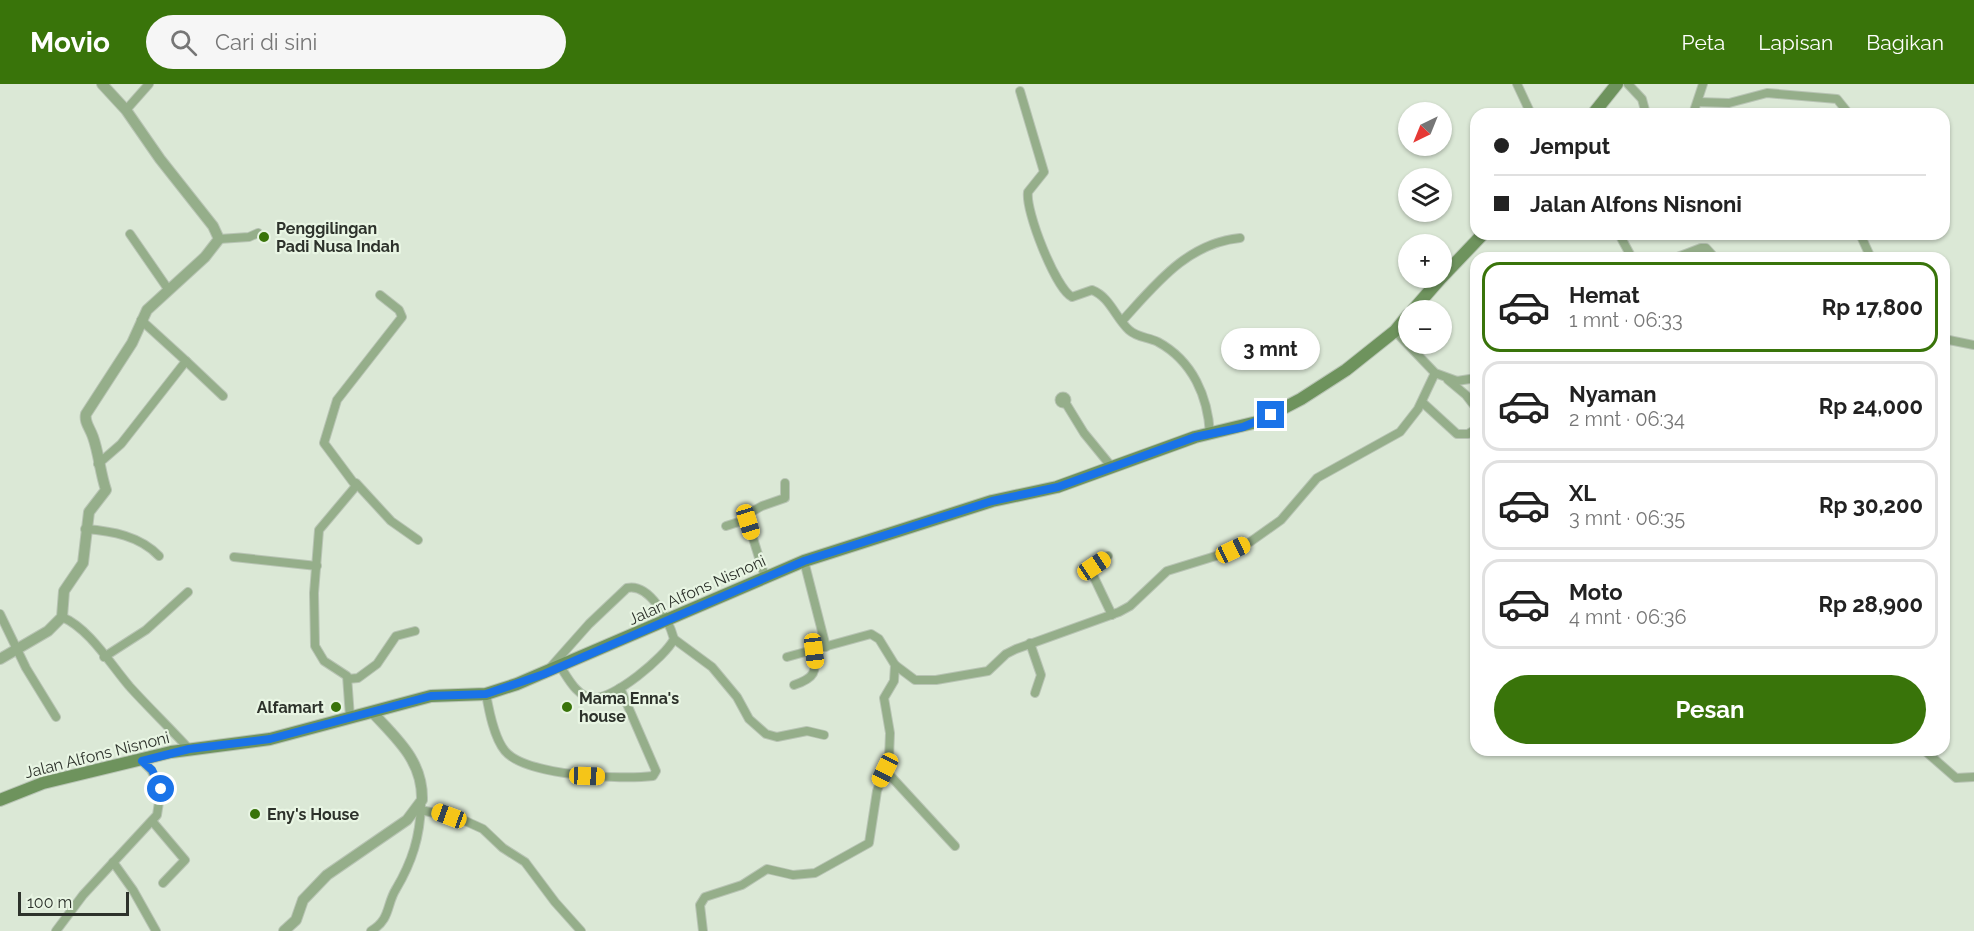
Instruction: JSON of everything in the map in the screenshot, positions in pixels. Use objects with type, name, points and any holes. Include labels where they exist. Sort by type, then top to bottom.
[{"type":"main road","points":[[1598,108],[1617,84]]},
{"type":"main road","points":[[1452,266],[1477,240]]},
{"type":"main road","points":[[1421,300],[1432,288]]},
{"type":"main road","name":"Jalan Alfons Nisnoni","points":[[0,800],[43,783],[189,749],[270,739],[431,696],[486,694],[544,674],[804,561],[992,501],[1058,487],[1111,466],[1210,434],[1250,425],[1301,399],[1346,370],[1398,327]]},
{"type":"street","points":[[102,84],[126,110],[160,159],[213,226],[219,239]]},
{"type":"street","points":[[126,110],[149,84]]},
{"type":"street","points":[[1517,84],[1528,108]]},
{"type":"street","points":[[1628,84],[1642,99],[1644,108]]},
{"type":"street","points":[[1696,108],[1703,84]]},
{"type":"street","points":[[1020,91],[1044,172],[1028,192],[1029,208],[1056,278],[1064,292],[1072,297],[1092,290],[1103,295],[1122,321],[1137,336],[1158,342],[1191,372],[1202,389],[1209,416],[1210,434]]},
{"type":"street","points":[[1698,102],[1729,103],[1750,100],[1762,94],[1781,94],[1837,99],[1844,108]]},
{"type":"street","points":[[0,659],[18,651],[48,631],[62,617],[64,591],[83,563],[85,530],[89,512],[106,489],[98,464],[96,446],[85,416],[132,343],[141,320],[168,289],[205,256],[219,239],[249,237],[258,233]]},
{"type":"street","points":[[130,234],[168,289]]},
{"type":"street","points":[[1122,321],[1179,261],[1204,248],[1240,238]]},
{"type":"street","points":[[1691,252],[1706,248],[1710,252]]},
{"type":"street","points":[[380,295],[399,310],[402,317],[337,400],[324,442],[356,483],[391,521],[418,540]]},
{"type":"street","points":[[141,320],[223,396]]},
{"type":"street","points":[[1395,331],[1435,373],[1448,379],[1470,399]]},
{"type":"street","points":[[1950,340],[1974,345]]},
{"type":"street","points":[[98,464],[122,444],[186,361]]},
{"type":"street","points":[[786,657],[814,651],[860,636],[875,635],[895,665],[915,680],[936,680],[988,671],[1006,654],[1112,615],[1130,606],[1167,571],[1233,550],[1275,525],[1317,478],[1400,432],[1422,402],[1435,373]]},
{"type":"street","points":[[1448,379],[1470,378]]},
{"type":"street","points":[[1065,402],[1084,433],[1111,466]]},
{"type":"street","points":[[1422,402],[1457,434],[1470,433]]},
{"type":"street","points":[[350,717],[348,679],[342,671],[324,661],[315,646],[317,566],[319,530],[356,487],[356,483]]},
{"type":"street","points":[[765,577],[745,520],[746,515],[762,506],[785,498],[785,483]]},
{"type":"street","points":[[726,526],[745,520]]},
{"type":"street","points":[[85,530],[122,534],[148,546],[159,556]]},
{"type":"street","points":[[1108,556],[1091,571],[1112,615]]},
{"type":"street","points":[[234,557],[317,566]]},
{"type":"street","points":[[804,561],[826,647]]},
{"type":"street","points":[[544,674],[589,624],[627,588],[638,588],[650,596],[674,639],[712,667],[737,697],[749,719],[766,734],[777,737],[807,731],[824,735]]},
{"type":"street","points":[[104,657],[146,630],[188,592]]},
{"type":"street","points":[[0,614],[26,668],[56,717]]},
{"type":"street","points":[[62,617],[71,621],[88,637],[189,749]]},
{"type":"street","points":[[348,679],[358,678],[377,664],[396,636],[415,631]]},
{"type":"street","points":[[560,666],[575,687],[588,697],[610,695],[666,653],[674,639]]},
{"type":"street","points":[[1030,644],[1041,675],[1035,693]]},
{"type":"street","points":[[794,685],[814,675],[816,668],[814,651]]},
{"type":"street","points":[[704,931],[700,905],[705,897],[742,885],[767,869],[793,874],[815,873],[868,844],[877,791],[889,758],[890,733],[884,698],[894,681],[895,665]]},
{"type":"street","points":[[486,694],[500,743],[511,757],[534,767],[587,776],[628,779],[653,776],[656,771],[620,688]]},
{"type":"street","points":[[370,931],[390,911],[396,889],[408,872],[420,837],[421,805],[419,775],[412,757],[373,713]]},
{"type":"street","points":[[1931,756],[1956,778],[1974,777]]},
{"type":"street","points":[[56,931],[113,862],[157,815],[161,789],[152,770],[142,761]]},
{"type":"street","points":[[885,770],[955,846]]},
{"type":"street","points":[[284,931],[296,920],[303,900],[327,875],[407,820],[421,805]]},
{"type":"street","points":[[421,805],[483,829],[503,848],[525,862],[555,902],[581,931]]},
{"type":"street","points":[[152,821],[185,860],[164,883]]},
{"type":"street","points":[[113,862],[141,902],[156,931]]},
{"type":"place","name":"Penggilingan Padi Nusa Indah","points":[[264,237]]},
{"type":"place","name":"Alfamart","points":[[336,707]]},
{"type":"place","name":"Mama Enna's house","points":[[567,707]]},
{"type":"place","name":"Eny's House","points":[[255,814]]},
{"type":"route","points":[[161,789],[152,770],[142,761],[171,752],[270,739],[431,696],[486,694],[544,674],[804,561],[992,501],[1058,487],[1195,437],[1243,427],[1271,415]]}]
